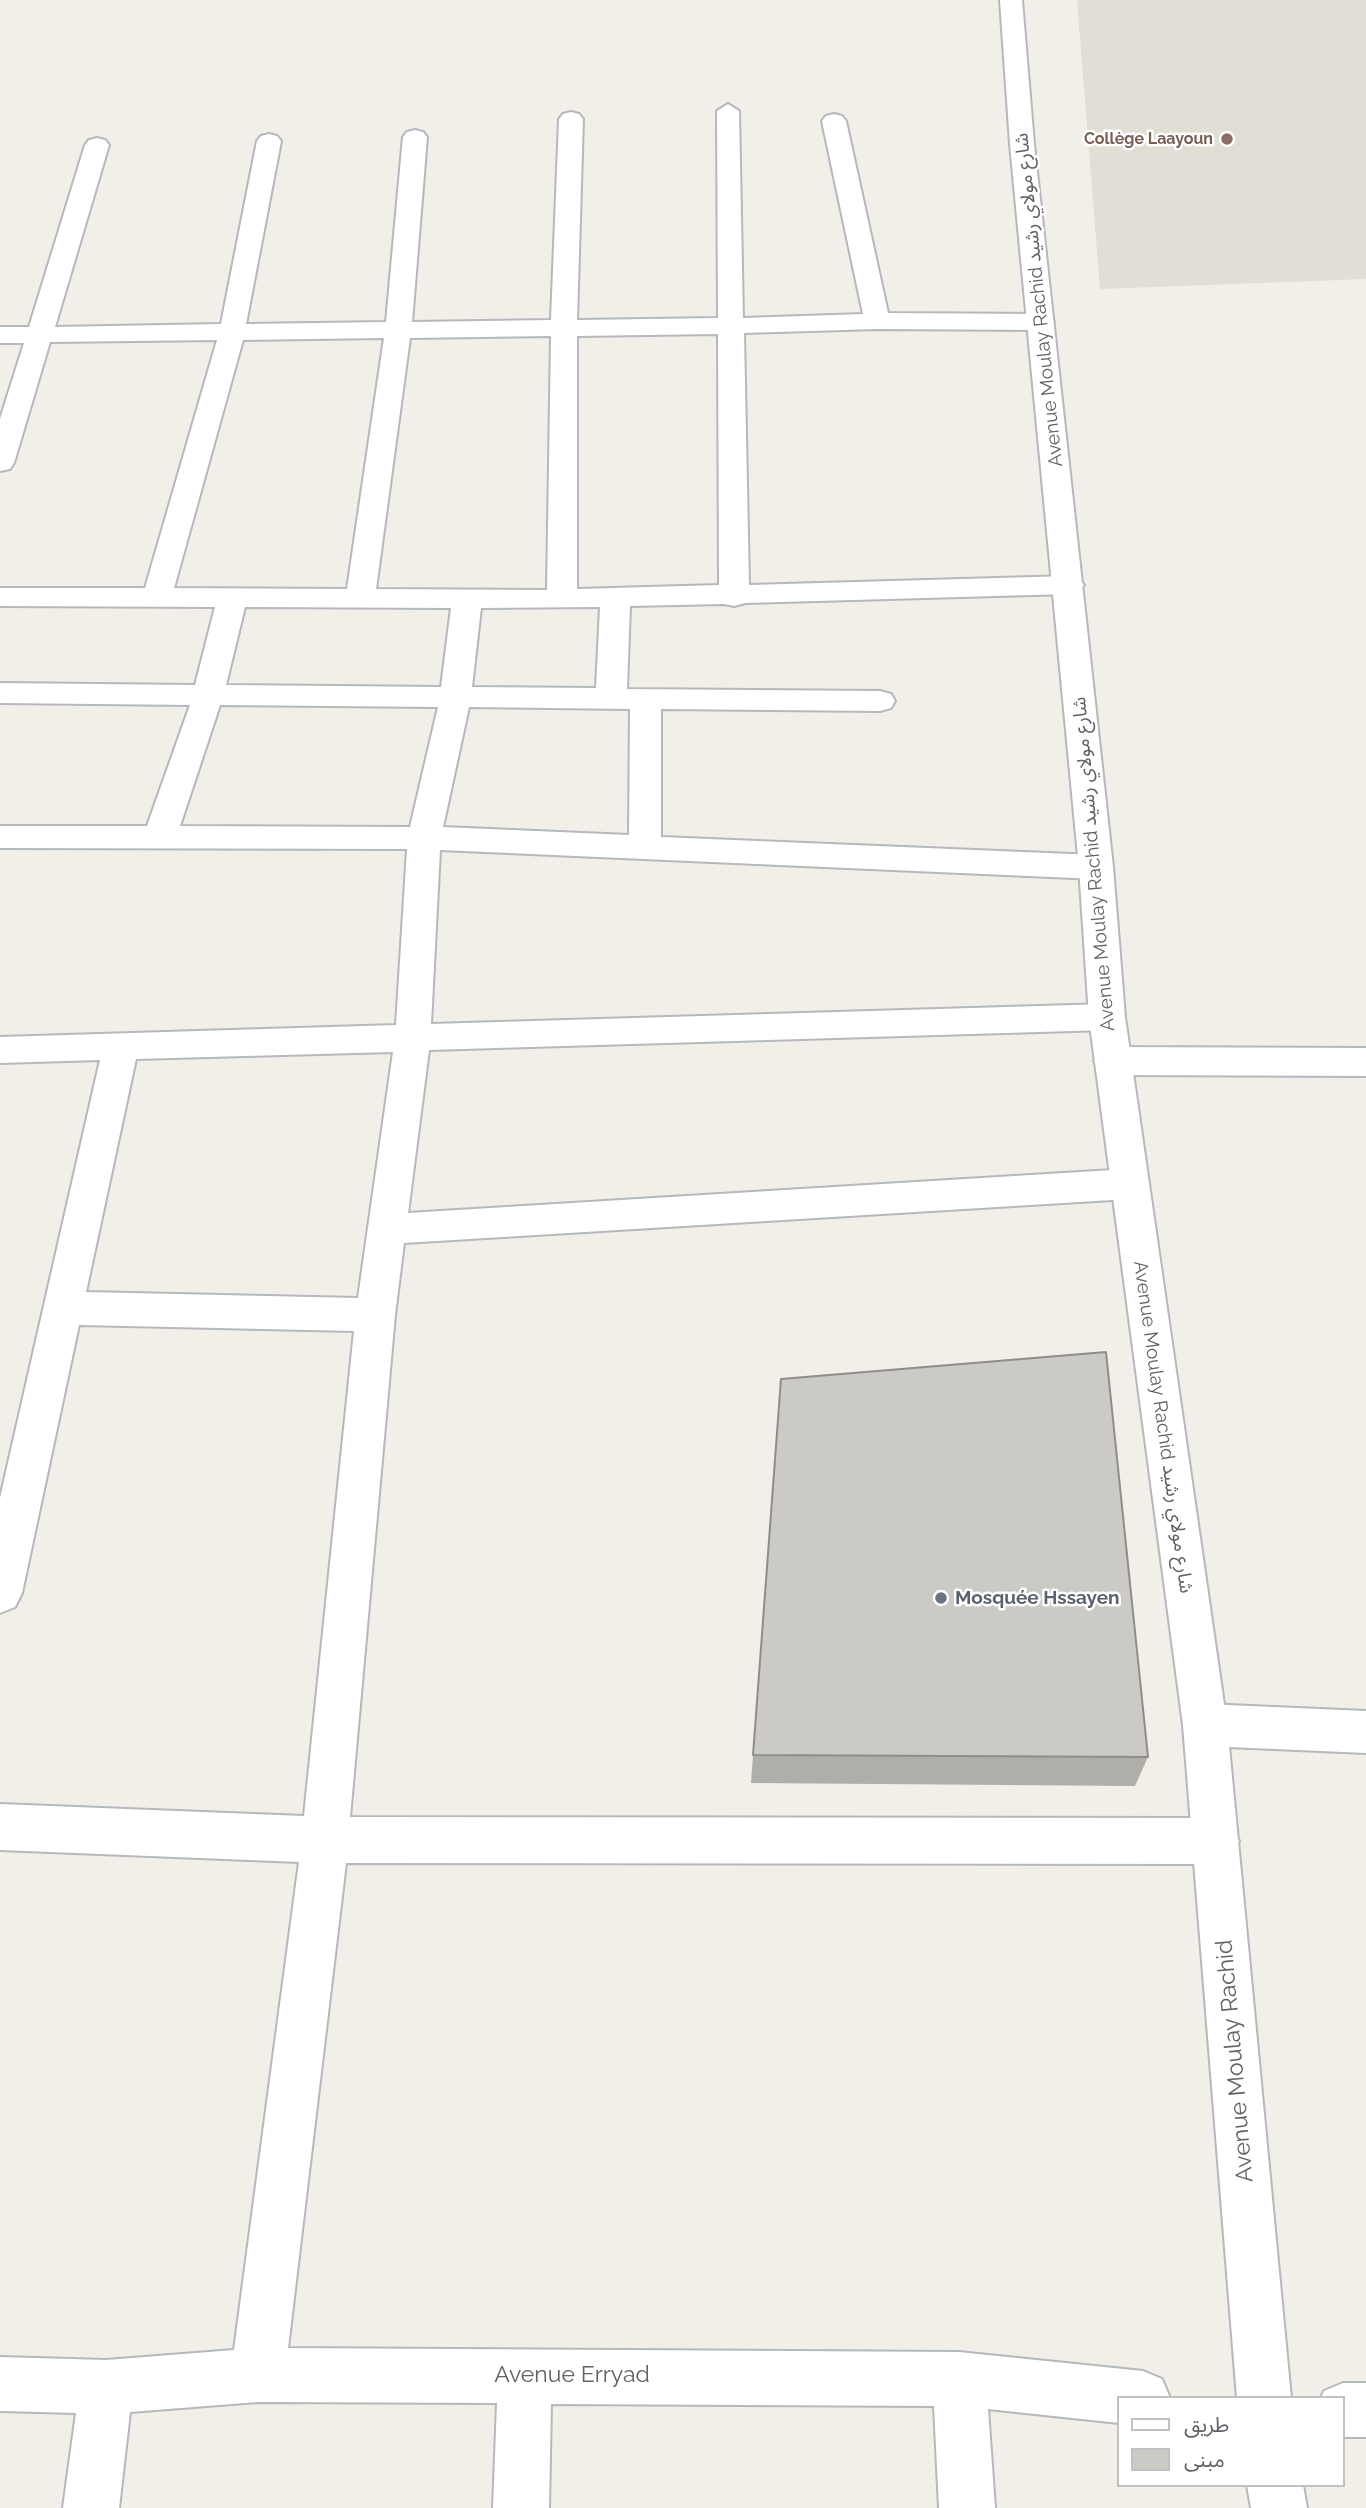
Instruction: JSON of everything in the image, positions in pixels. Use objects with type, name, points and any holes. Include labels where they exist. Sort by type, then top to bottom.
[{"type":"street","name":"Avenue Moulay Rachid شارع مولاي رشيد","points":[[1011,0],[1097,867],[1107,1017],[1205,1725]]},
{"type":"street","points":[[728,111],[734,597]]},
{"type":"street","points":[[562,599],[564,328],[571,120]]},
{"type":"street","points":[[834,121],[877,321]]},
{"type":"street","points":[[360,598],[398,330],[415,137]]},
{"type":"street","points":[[157,597],[232,332],[269,141]]},
{"type":"street","points":[[0,463],[97,145]]},
{"type":"street","points":[[0,335],[731,326],[877,321],[1041,322]]},
{"type":"street","points":[[1,600],[157,597],[734,597],[1069,585]]},
{"type":"street","points":[[258,2375],[325,1840],[375,1315],[390,1229],[413,1038],[424,838],[455,699],[467,597]]},
{"type":"street","points":[[611,700],[615,598]]},
{"type":"street","points":[[160,837],[208,696],[232,599]]},
{"type":"street","points":[[0,693],[880,701]]},
{"type":"street","points":[[645,847],[646,700]]},
{"type":"street","points":[[0,837],[424,838],[1097,867]]},
{"type":"street","points":[[0,1050],[1107,1017]]},
{"type":"street","points":[[0,1593],[121,1046]]},
{"type":"street","points":[[1112,1061],[1366,1062]]},
{"type":"street","points":[[390,1229],[1129,1184]]},
{"type":"street","points":[[63,1308],[375,1315]]},
{"type":"street","points":[[1205,1725],[1366,1732]]},
{"type":"street","name":"Avenue Moulay Rachid","points":[[1205,1725],[1264,2396]]},
{"type":"street","points":[[0,1827],[325,1840],[1216,1841]]},
{"type":"street","name":"Avenue Erryad","points":[[0,2385],[106,2387],[258,2375],[959,2379],[1124,2396]]},
{"type":"street","points":[[521,2508],[525,2375]]},
{"type":"street","points":[[959,2379],[967,2508]]},
{"type":"street","points":[[91,2508],[106,2387]]},
{"type":"street","points":[[1345,2410],[1366,2410]]},
{"type":"street","points":[[1275,2487],[1279,2508]]},
{"type":"shaded area","name":"Collège Laayoun","points":[[1077,0],[1366,0],[1366,279],[1100,289]]},
{"type":"building","name":"Mosquée Hssayen","points":[[1106,1352],[1148,1757],[753,1755],[781,1379]]},
{"type":"place","name":"Collège Laayoun","points":[[1227,139]]},
{"type":"place","name":"Mosquée Hssayen","points":[[941,1598]]}]
